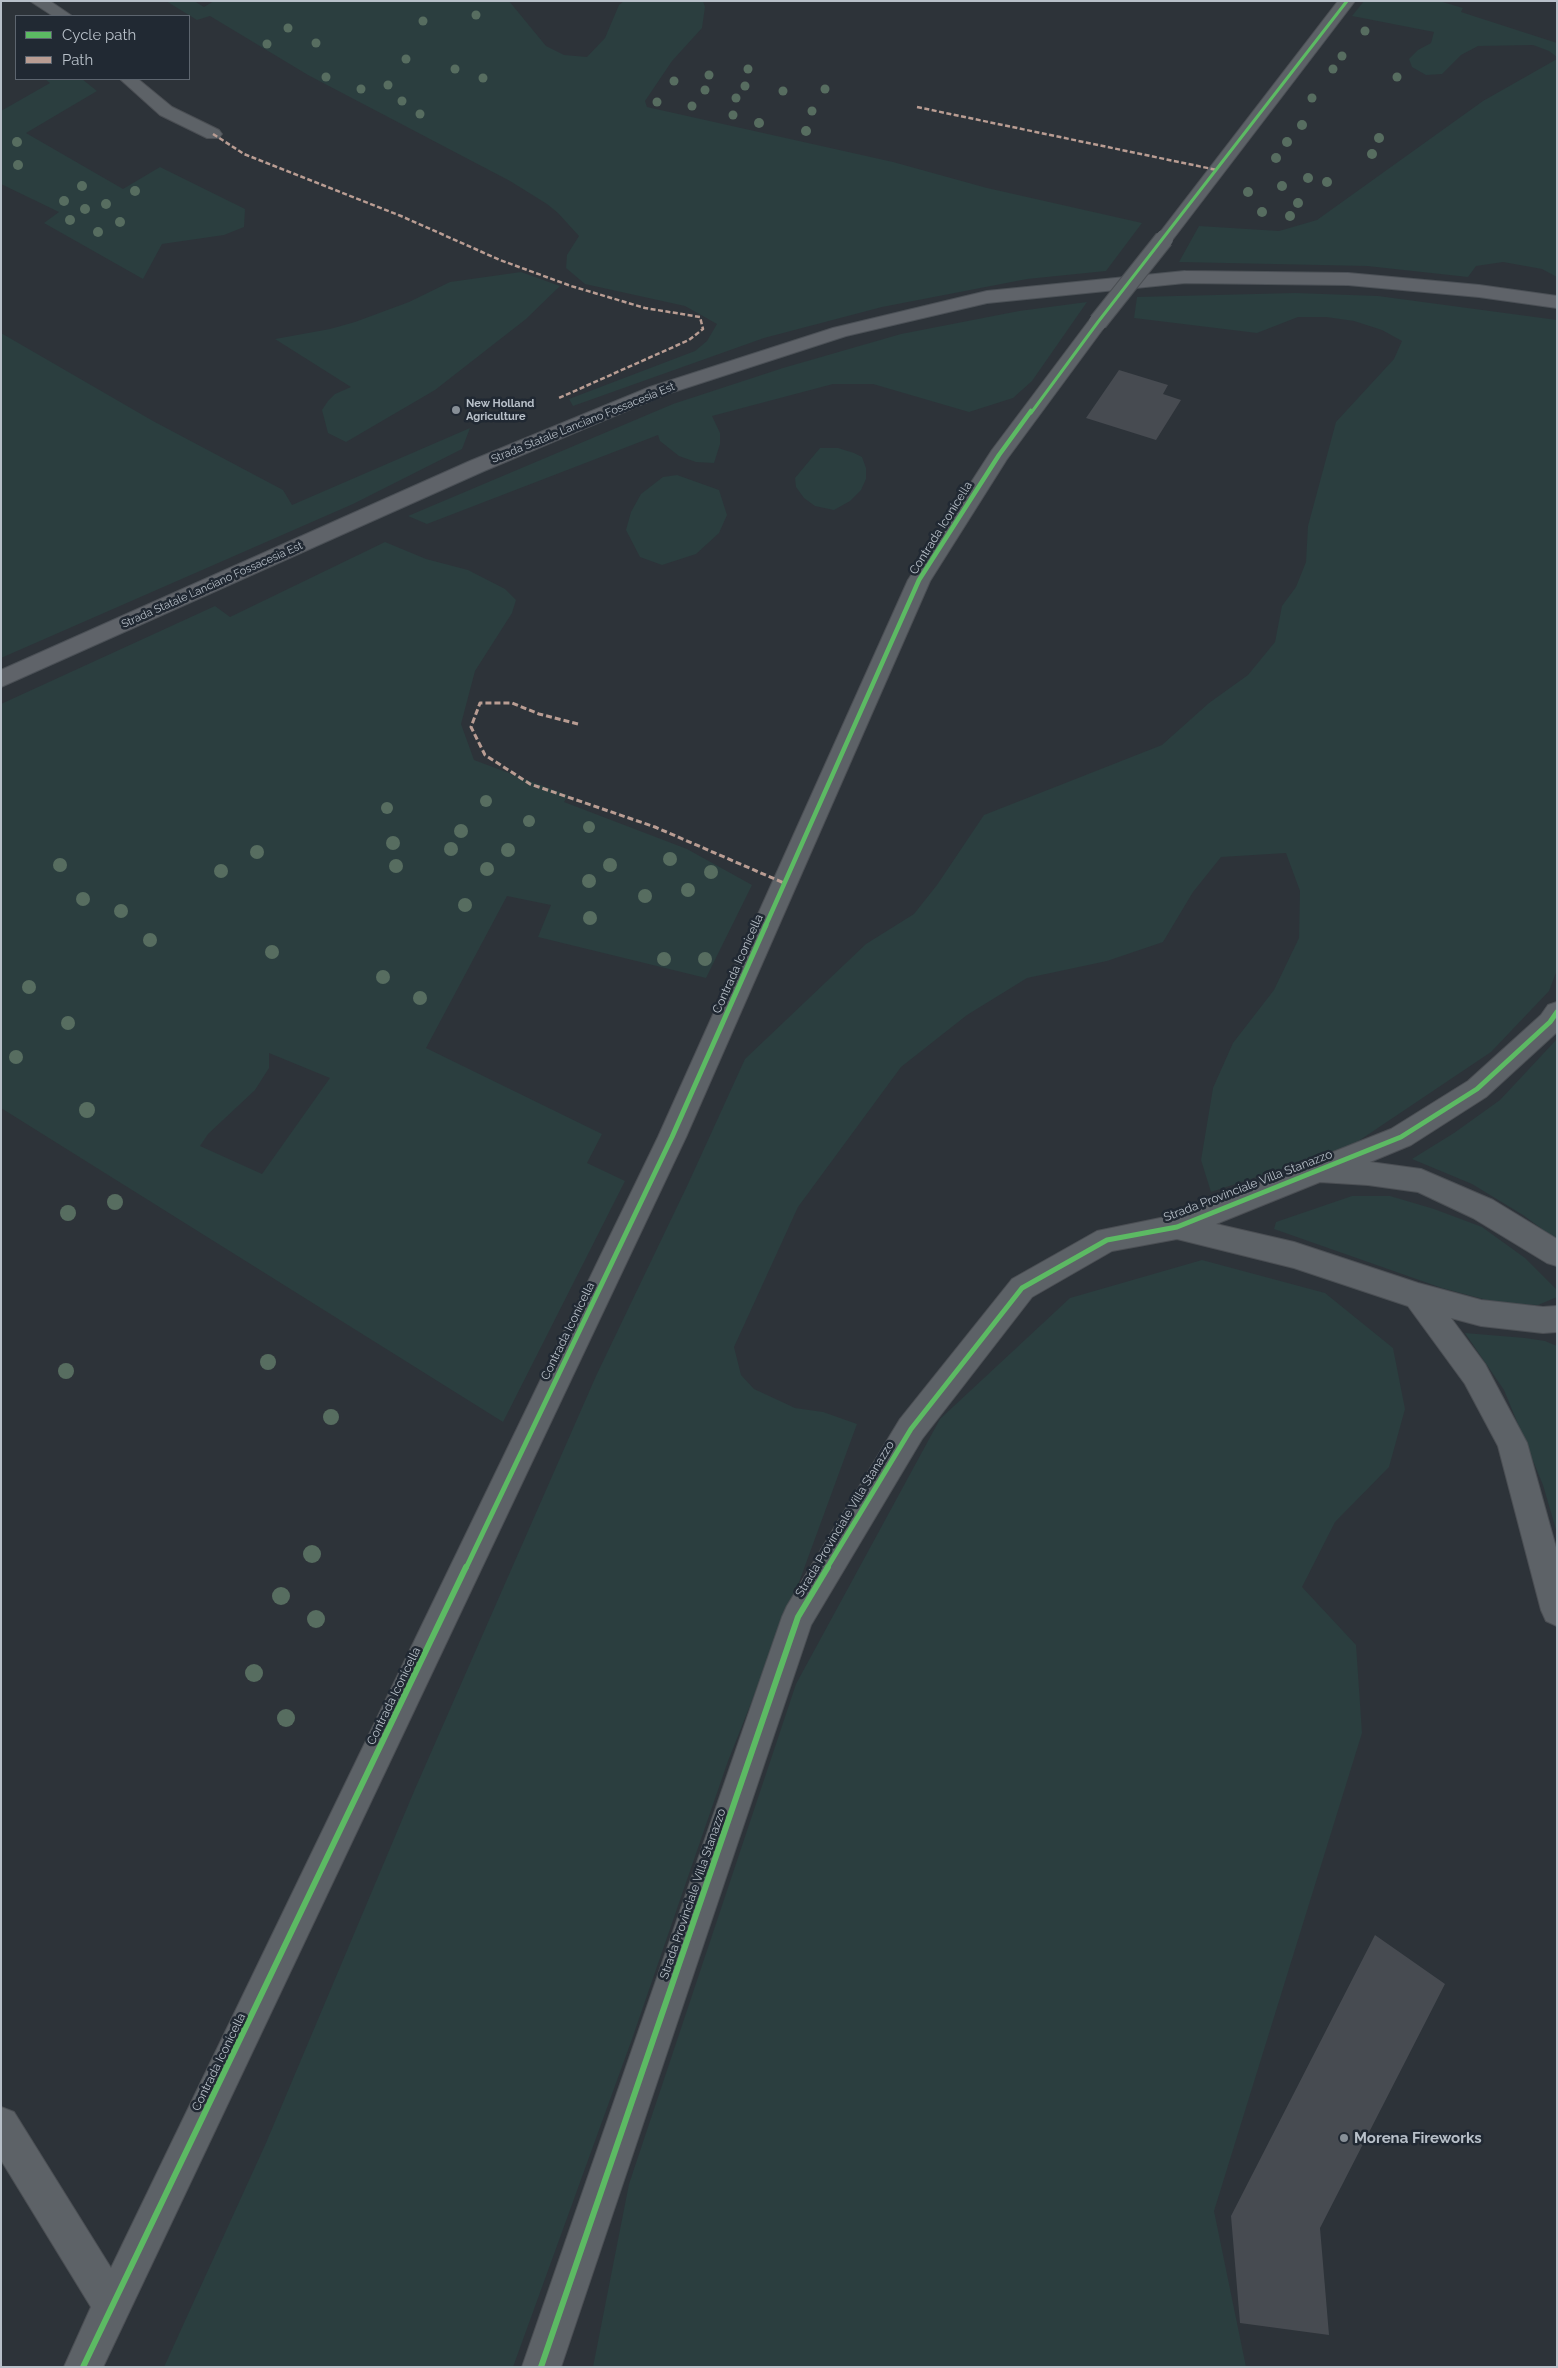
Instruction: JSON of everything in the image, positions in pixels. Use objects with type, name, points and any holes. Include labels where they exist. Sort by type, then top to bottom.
[{"type":"main road","name":"Strada Statale Lanciano Fossacesia Est","points":[[1,679],[477,466],[657,390],[840,332],[987,297],[1185,277],[1348,279],[1479,291],[1557,302]]},
{"type":"street","points":[[38,1],[62,15]]},
{"type":"street","name":"Contrada Iconicella","points":[[84,2367],[672,1138],[919,580],[998,455],[1098,322],[1347,1]]},
{"type":"street","points":[[129,80],[166,111],[214,134]]},
{"type":"street","name":"Strada Provinciale Villa Stanazzo","points":[[540,2367],[798,1617],[911,1429],[1022,1288],[1107,1240],[1177,1227],[1401,1137],[1477,1089],[1550,1022],[1557,1012]]},
{"type":"street","name":"Strada Provinciale Villa Stanazzo","points":[[1314,1172],[1368,1173],[1421,1181],[1484,1209],[1557,1254]]},
{"type":"street","name":"Strada Provinciale Villa Stanazzo","points":[[1177,1227],[1294,1255],[1418,1296],[1481,1313],[1543,1320],[1557,1319]]},
{"type":"street","points":[[1418,1296],[1475,1374],[1512,1443],[1557,1610]]},
{"type":"street","points":[[1,2125],[113,2306]]},
{"type":"shaded area","points":[[166,1],[194,1],[204,7],[214,1],[509,1],[546,46],[564,55],[587,57],[605,38],[619,5],[624,1],[703,1],[705,7],[702,28],[672,61],[645,101],[647,107],[893,162],[987,188],[1142,223],[1106,271],[1027,279],[882,307],[764,338],[573,406],[569,399],[695,351],[707,341],[717,324],[685,306],[585,284],[566,268],[567,255],[579,236],[547,204],[510,181],[308,75],[210,16],[197,20]]},
{"type":"shaded area","points":[[1364,1],[1439,1],[1463,8],[1461,12],[1557,43],[1557,57],[1549,51],[1533,45],[1478,46],[1461,55],[1442,74],[1426,75],[1412,67],[1409,59],[1418,50],[1431,43],[1434,32],[1352,16]]},
{"type":"shaded area","points":[[1557,59],[1557,277],[1542,269],[1503,262],[1476,266],[1468,277],[1367,266],[1179,262],[1199,226],[1279,231],[1317,220],[1483,101]]},
{"type":"shaded area","points":[[46,80],[83,80],[97,91],[26,133],[123,189],[160,167],[245,209],[244,227],[224,235],[162,244],[143,279],[44,223],[59,212],[1,184],[1,111],[50,83]]},
{"type":"shaded area","points":[[521,272],[560,286],[526,319],[435,390],[346,442],[328,433],[322,410],[335,394],[351,387],[275,339],[330,329],[355,322],[409,302],[450,282]]},
{"type":"shaded area","points":[[1295,293],[1378,296],[1557,320],[1557,970],[1549,991],[1491,1052],[1351,1146],[1211,1192],[1201,1160],[1213,1088],[1233,1043],[1274,990],[1299,938],[1300,891],[1286,853],[1221,857],[1193,892],[1163,942],[1107,961],[1027,978],[967,1015],[901,1067],[798,1207],[734,1347],[741,1375],[754,1389],[795,1408],[823,1412],[857,1424],[798,1585],[728,1761],[632,2039],[513,2367],[164,2367],[266,2143],[415,1789],[596,1376],[688,1184],[745,1059],[866,944],[914,914],[937,885],[984,815],[1162,745],[1209,703],[1248,675],[1275,642],[1282,606],[1296,587],[1306,562],[1308,526],[1336,422],[1394,359],[1402,341],[1382,330],[1354,321],[1326,317],[1298,317],[1257,333],[1134,318],[1137,297]]},
{"type":"shaded area","points":[[1087,302],[1032,381],[1013,398],[969,412],[873,384],[833,384],[712,416],[720,433],[720,444],[714,463],[696,462],[679,456],[660,441],[658,435],[427,524],[408,516],[673,404],[783,368],[901,334],[1019,311]]},
{"type":"shaded area","points":[[1,333],[153,421],[283,490],[292,505],[470,428],[462,449],[353,504],[1,658]]},
{"type":"shaded area","points":[[820,448],[838,448],[854,453],[862,457],[866,468],[866,479],[861,490],[850,501],[834,510],[815,506],[804,498],[796,487],[795,478]]},
{"type":"shaded area","points":[[677,475],[719,490],[727,515],[719,533],[696,554],[662,565],[640,557],[626,530],[631,512],[641,494],[663,477]]},
{"type":"shaded area","points":[[385,542],[426,559],[468,570],[505,589],[516,600],[512,613],[475,671],[461,724],[474,760],[568,795],[564,802],[687,849],[752,885],[706,978],[538,937],[551,905],[507,896],[426,1048],[602,1134],[587,1163],[625,1181],[503,1422],[1,1108],[1,704],[215,606],[230,617]],"holes":[[[269,1053],[330,1078],[262,1174],[200,1146],[208,1134],[255,1090],[269,1068]]]},
{"type":"shaded area","points":[[1557,1039],[1557,1240],[1523,1215],[1472,1184],[1412,1159],[1454,1133],[1500,1100]]},
{"type":"shaded area","points":[[1352,1196],[1390,1196],[1434,1209],[1482,1227],[1525,1258],[1557,1290],[1557,1297],[1538,1305],[1498,1303],[1442,1288],[1274,1229],[1276,1222]]},
{"type":"shaded area","points":[[1202,1260],[1325,1293],[1393,1348],[1405,1409],[1389,1467],[1335,1522],[1302,1587],[1356,1645],[1362,1733],[1214,2211],[1246,2367],[593,2367],[629,2184],[796,1684],[940,1419],[1070,1298]]},
{"type":"shaded area","points":[[1465,1333],[1525,1338],[1545,1341],[1557,1346],[1557,1533],[1543,1485],[1504,1390]]},
{"type":"building","points":[[1119,370],[1168,385],[1163,394],[1181,400],[1156,440],[1086,418]]},
{"type":"building","points":[[1375,1935],[1445,1984],[1320,2228],[1329,2335],[1240,2323],[1231,2216]]},
{"type":"marked path","points":[[917,107],[1217,170]]},
{"type":"marked path","points":[[213,134],[244,154],[401,216],[500,260],[571,286],[645,308],[700,317],[703,329],[689,340],[559,398]]},
{"type":"marked path","points":[[578,724],[539,714],[512,703],[480,703],[471,727],[485,755],[530,784],[655,827],[784,883]]},
{"type":"cycle path","points":[[83,2367],[672,1137],[919,580],[999,455],[1098,322],[1347,1]]},
{"type":"cycle path","points":[[541,2367],[798,1617],[911,1429],[1022,1288],[1107,1240],[1177,1227],[1401,1137],[1477,1089],[1550,1022],[1557,1012]]},
{"type":"place","name":"New Holland Agriculture","points":[[456,410]]},
{"type":"place","name":"Morena Fireworks","points":[[1344,2138]]}]
